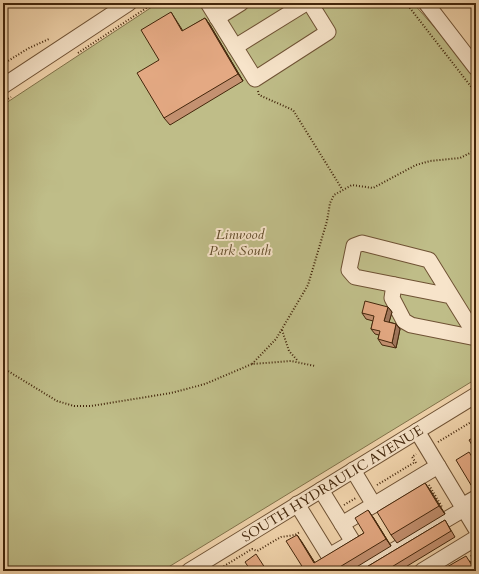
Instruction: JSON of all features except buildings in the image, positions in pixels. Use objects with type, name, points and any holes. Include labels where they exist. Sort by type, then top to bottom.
[{"type":"street","points":[[3,86],[129,3]]},
{"type":"street","points":[[208,3],[255,79],[328,32],[310,3]]},
{"type":"street","points":[[217,18],[241,3]]},
{"type":"street","points":[[235,47],[306,3]]},
{"type":"street","points":[[426,3],[476,68]]},
{"type":"street","points":[[451,296],[355,277],[349,270],[354,246],[362,243],[428,260],[451,296],[476,337]]},
{"type":"street","points":[[394,285],[392,298],[404,321],[411,325],[476,337]]},
{"type":"street","name":"SOUTH HYDRAULIC AVENUE","points":[[189,571],[476,395]]},
{"type":"street","points":[[417,431],[476,529]]},
{"type":"street","points":[[342,524],[438,466]]},
{"type":"street","points":[[353,470],[374,505]]},
{"type":"street","points":[[298,504],[328,556],[352,542],[321,490]]},
{"type":"street","points":[[359,571],[463,508],[476,498]]},
{"type":"street","points":[[422,571],[476,538]]},
{"type":"path","points":[[406,3],[476,93]]},
{"type":"path","points":[[255,79],[259,95],[293,110],[342,189]]},
{"type":"path","points":[[252,364],[282,330],[308,285],[327,221],[330,203],[334,195],[342,189],[352,185],[373,188],[416,165],[430,161],[460,158],[476,150]]},
{"type":"path","points":[[282,330],[289,351],[299,362]]},
{"type":"path","points":[[3,368],[57,401],[74,406],[91,406],[171,393],[205,384],[252,364],[299,362],[315,366]]},
{"type":"green space","name":"Linwood Park South","points":[[158,3],[413,3],[476,74],[476,379],[162,571],[3,571],[3,105]]}]
